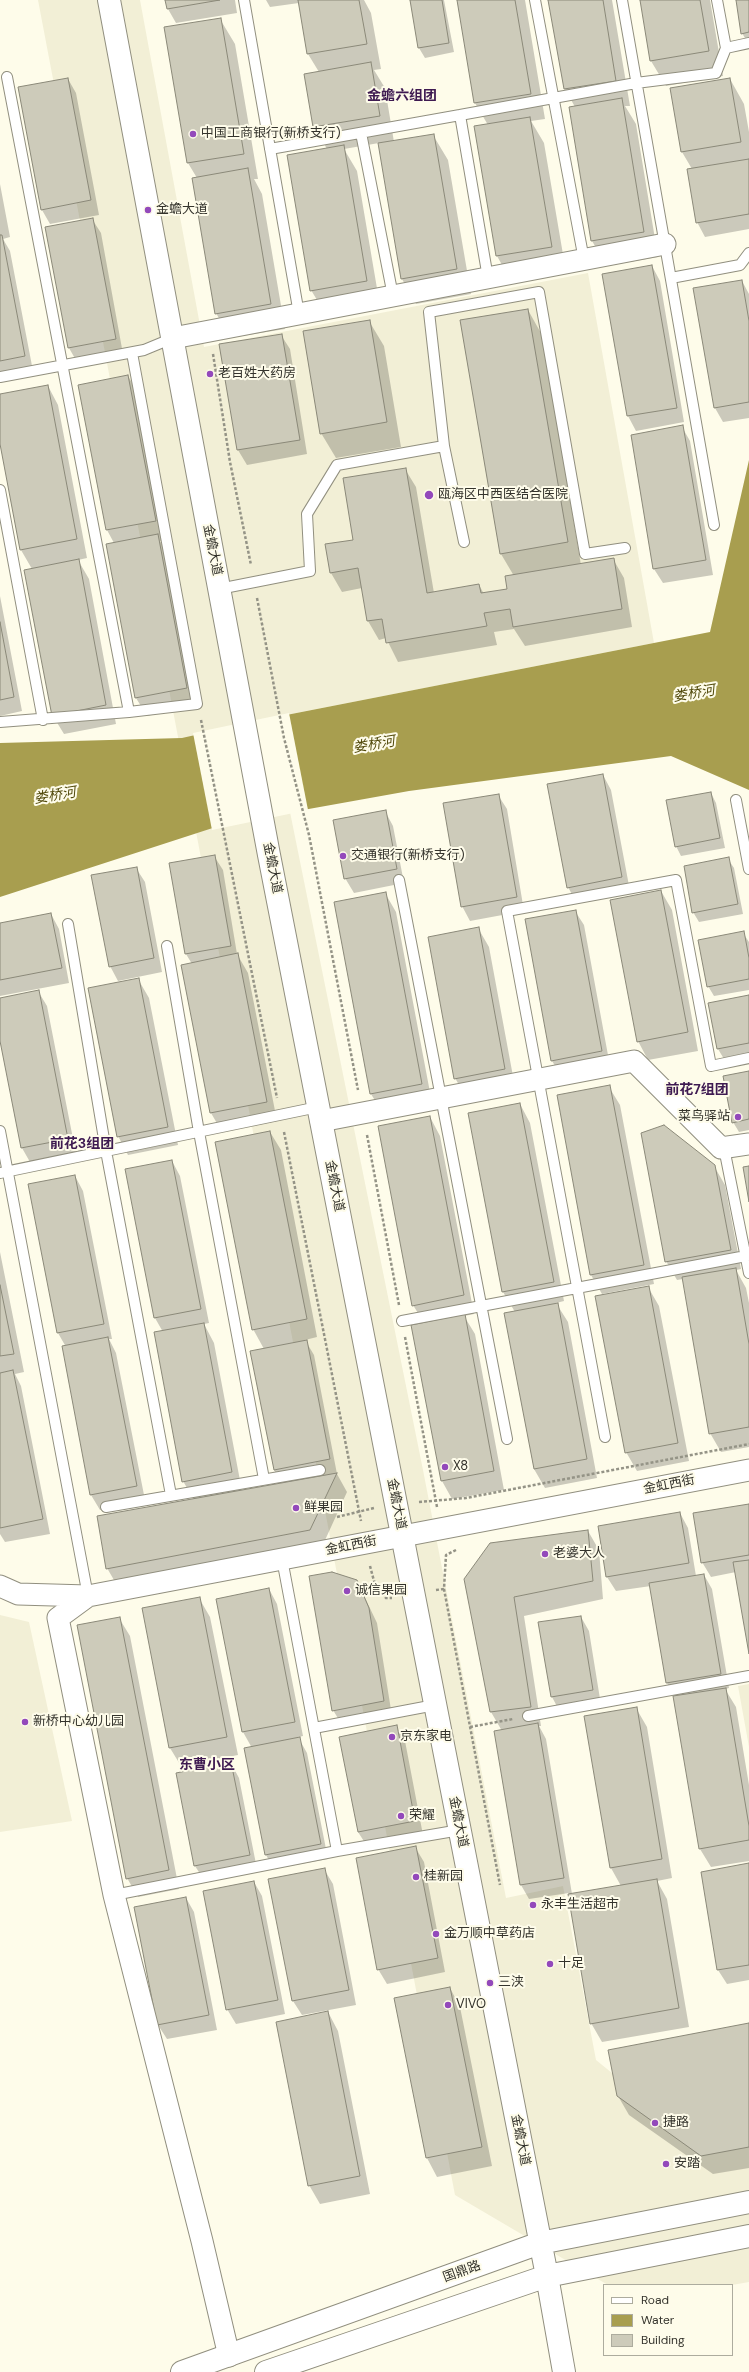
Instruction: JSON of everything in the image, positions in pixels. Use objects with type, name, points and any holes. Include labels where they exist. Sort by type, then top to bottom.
[{"type":"street","name":"金蟾大道","points":[[109,0],[269,855],[547,2276],[564,2372]]},
{"type":"street","points":[[173,338],[665,244]]},
{"type":"street","points":[[320,1114],[362,1113],[634,1061],[721,1148],[749,1144]]},
{"type":"street","name":"金虹西街","points":[[0,1586],[18,1594],[88,1596],[749,1470]]},
{"type":"street","points":[[88,1596],[58,1618],[114,1895],[200,2234],[229,2356]]},
{"type":"street","name":"国鼎路","points":[[182,2372],[540,2243],[749,2202]]},
{"type":"street","points":[[266,2372],[547,2276],[749,2236]]},
{"type":"lane","points":[[244,0],[299,314]]},
{"type":"lane","points":[[535,0],[584,260]]},
{"type":"lane","points":[[622,0],[714,524]]},
{"type":"lane","points":[[270,149],[636,83],[716,73],[726,48],[717,0]]},
{"type":"lane","points":[[726,48],[749,43]]},
{"type":"lane","points":[[7,77],[129,712]]},
{"type":"lane","points":[[460,115],[488,278]]},
{"type":"lane","points":[[362,132],[393,296]]},
{"type":"lane","points":[[671,278],[740,265],[749,253]]},
{"type":"lane","points":[[464,542],[444,446],[429,312],[539,292],[585,554],[625,548]]},
{"type":"lane","points":[[0,378],[132,353],[173,338]]},
{"type":"lane","points":[[0,722],[43,720],[197,704],[132,353]]},
{"type":"lane","points":[[219,589],[310,571],[308,514],[337,465],[444,446]]},
{"type":"lane","points":[[0,490],[43,720]]},
{"type":"lane","points":[[736,800],[749,869]]},
{"type":"lane","points":[[398,880],[507,1439]]},
{"type":"lane","points":[[605,1437],[506,911],[676,880],[711,1066],[749,1058]]},
{"type":"lane","points":[[68,924],[106,1151],[171,1495]]},
{"type":"lane","points":[[166,946],[264,1479]]},
{"type":"lane","points":[[4,1172],[281,1114],[320,1114]]},
{"type":"lane","points":[[0,1131],[4,1172],[88,1596]]},
{"type":"lane","points":[[724,1148],[749,1273]]},
{"type":"lane","points":[[402,1321],[746,1256]]},
{"type":"lane","points":[[106,1506],[320,1470]]},
{"type":"lane","points":[[282,1559],[337,1851]]},
{"type":"lane","points":[[528,1716],[749,1676]]},
{"type":"lane","points":[[314,1728],[435,1705]]},
{"type":"lane","points":[[114,1895],[337,1851],[460,1830]]},
{"type":"path","points":[[209,332],[230,462],[284,738],[302,808],[436,1500]]},
{"type":"path","points":[[201,721],[281,1114],[365,1543],[374,1581],[386,1598],[444,1589]]},
{"type":"path","points":[[337,1516],[396,1503],[466,1498],[749,1444]]},
{"type":"path","points":[[460,1548],[446,1555],[444,1589],[500,1885]]},
{"type":"path","points":[[470,1727],[528,1716]]},
{"type":"shaded area","points":[[38,0],[140,0],[204,347],[588,273],[654,643],[271,718],[423,1470],[506,1898],[563,1886],[596,2060],[708,2151],[749,2144],[749,2282],[733,2285],[606,2284],[455,2195]]},
{"type":"shaded area","name":"新桥中心幼儿园","points":[[0,1615],[29,1622],[72,1821],[0,1832]]},
{"type":"shaded area","points":[[749,1684],[749,1747],[738,1686]]},
{"type":"water","name":"娄桥河","points":[[749,460],[749,790],[671,756],[409,791],[225,824],[0,897],[0,743],[182,738],[271,718],[710,632]]},
{"type":"pier","points":[[289,713],[308,810],[212,830],[193,733]]},
{"type":"building","points":[[165,0],[220,0],[167,9]]},
{"type":"building","points":[[298,0],[359,0],[367,44],[307,54]]},
{"type":"building","points":[[410,0],[442,0],[449,43],[418,48]]},
{"type":"building","points":[[457,0],[515,0],[531,94],[474,103]]},
{"type":"building","points":[[548,0],[603,0],[616,81],[564,89]]},
{"type":"building","points":[[640,0],[700,0],[709,51],[650,61]]},
{"type":"building","points":[[736,0],[749,0],[749,32],[741,34]]},
{"type":"building","points":[[221,18],[244,154],[187,163],[164,27]]},
{"type":"building","points":[[371,62],[380,116],[313,127],[304,74]]},
{"type":"building","points":[[68,78],[91,200],[41,210],[18,87]]},
{"type":"building","points":[[730,78],[741,142],[681,152],[670,88]]},
{"type":"building","points":[[622,98],[644,232],[591,241],[569,107]]},
{"type":"building","points":[[530,117],[552,247],[496,256],[474,126]]},
{"type":"building","points":[[434,134],[457,269],[401,279],[378,143]]},
{"type":"building","points":[[344,145],[367,281],[310,291],[287,155]]},
{"type":"building","points":[[749,159],[749,214],[696,223],[687,169]]},
{"type":"building","points":[[248,168],[271,304],[215,314],[192,178]]},
{"type":"building","points":[[93,218],[116,339],[68,348],[45,227]]},
{"type":"building","points":[[0,235],[2,235],[25,356],[0,361]]},
{"type":"building","points":[[652,265],[677,408],[627,416],[602,274]]},
{"type":"building","points":[[742,280],[749,321],[749,402],[714,408],[693,288]]},
{"type":"building","points":[[528,309],[568,542],[500,554],[460,320]]},
{"type":"building","points":[[370,320],[387,422],[320,434],[303,331]]},
{"type":"building","points":[[282,334],[300,440],[237,450],[219,344]]},
{"type":"building","points":[[128,375],[156,521],[106,530],[78,385]]},
{"type":"building","points":[[48,385],[77,539],[20,550],[0,444],[0,394]]},
{"type":"building","points":[[683,425],[706,560],[653,569],[631,435]]},
{"type":"building","points":[[406,468],[427,593],[479,584],[481,593],[507,589],[505,576],[614,558],[622,609],[513,627],[510,609],[484,613],[487,626],[386,643],[382,619],[367,621],[358,568],[330,573],[325,544],[353,540],[343,478]]},
{"type":"building","points":[[158,534],[187,688],[135,698],[106,544]]},
{"type":"building","points":[[79,559],[106,705],[52,716],[24,570]]},
{"type":"building","points":[[0,622],[14,697],[0,700]]},
{"type":"building","points":[[603,774],[622,877],[567,888],[547,784]]},
{"type":"building","points":[[711,792],[720,838],[675,847],[666,800]]},
{"type":"building","points":[[499,794],[517,897],[461,907],[443,803]]},
{"type":"building","points":[[386,810],[397,869],[344,879],[333,820]]},
{"type":"building","points":[[215,855],[231,946],[185,954],[169,863]]},
{"type":"building","points":[[729,857],[738,904],[692,913],[684,866]]},
{"type":"building","points":[[137,867],[154,958],[109,967],[91,875]]},
{"type":"building","points":[[661,890],[688,1032],[637,1042],[610,900]]},
{"type":"building","points":[[386,892],[422,1084],[370,1094],[334,902]]},
{"type":"building","points":[[576,910],[602,1051],[551,1061],[525,919]]},
{"type":"building","points":[[51,913],[62,968],[0,980],[0,923]]},
{"type":"building","points":[[479,927],[505,1069],[454,1079],[428,937]]},
{"type":"building","points":[[744,931],[749,958],[749,979],[707,987],[698,940]]},
{"type":"building","points":[[238,953],[267,1102],[210,1113],[181,965]]},
{"type":"building","points":[[139,978],[168,1127],[117,1137],[88,988]]},
{"type":"building","points":[[39,990],[68,1139],[21,1148],[0,1041],[0,998]]},
{"type":"building","points":[[749,995],[749,1043],[717,1049],[708,1003]]},
{"type":"building","points":[[749,1071],[749,1119],[732,1123],[723,1076]]},
{"type":"building","points":[[610,1085],[644,1265],[590,1275],[557,1095]]},
{"type":"building","points":[[520,1103],[554,1282],[502,1292],[468,1113]]},
{"type":"building","points":[[430,1116],[464,1295],[412,1306],[378,1126]]},
{"type":"building","points":[[664,1125],[715,1165],[731,1250],[665,1262],[641,1133]]},
{"type":"building","points":[[270,1131],[307,1319],[252,1330],[215,1142]]},
{"type":"building","points":[[172,1160],[201,1309],[154,1318],[125,1169]]},
{"type":"building","points":[[749,1166],[749,1202],[743,1167]]},
{"type":"building","points":[[75,1175],[104,1324],[57,1333],[28,1184]]},
{"type":"building","points":[[736,1268],[749,1344],[749,1427],[709,1434],[682,1277]]},
{"type":"building","points":[[0,1285],[14,1354],[0,1356]]},
{"type":"building","points":[[649,1286],[678,1443],[625,1453],[595,1296]]},
{"type":"building","points":[[558,1303],[587,1459],[534,1469],[504,1313]]},
{"type":"building","points":[[465,1314],[494,1471],[441,1481],[411,1325]]},
{"type":"building","points":[[204,1323],[232,1472],[182,1482],[154,1332]]},
{"type":"building","points":[[108,1337],[137,1486],[90,1495],[62,1346]]},
{"type":"building","points":[[307,1340],[330,1459],[274,1470],[250,1351]]},
{"type":"building","points":[[13,1370],[43,1519],[0,1528],[0,1373]]},
{"type":"building","points":[[337,1473],[310,1530],[106,1569],[97,1516]]},
{"type":"building","points":[[749,1504],[749,1555],[701,1563],[693,1513]]},
{"type":"building","points":[[680,1512],[689,1563],[606,1577],[598,1526]]},
{"type":"building","points":[[588,1530],[593,1581],[514,1597],[531,1707],[490,1712],[464,1579],[490,1543]]},
{"type":"building","points":[[749,1560],[749,1654],[733,1562]]},
{"type":"building","points":[[332,1572],[357,1580],[369,1608],[384,1701],[332,1711],[309,1576]]},
{"type":"building","points":[[704,1574],[721,1674],[666,1683],[649,1583]]},
{"type":"building","points":[[269,1588],[295,1722],[242,1732],[216,1599]]},
{"type":"building","points":[[200,1597],[227,1737],[169,1748],[142,1608]]},
{"type":"building","points":[[581,1616],[593,1690],[551,1697],[538,1622]]},
{"type":"building","points":[[120,1617],[169,1870],[126,1879],[77,1625]]},
{"type":"building","points":[[726,1688],[749,1826],[749,1840],[699,1849],[673,1696]]},
{"type":"building","points":[[637,1707],[662,1859],[610,1868],[584,1716]]},
{"type":"building","points":[[538,1723],[564,1878],[520,1885],[494,1731]]},
{"type":"building","points":[[397,1725],[415,1821],[358,1832],[339,1737]]},
{"type":"building","points":[[300,1737],[321,1844],[265,1855],[244,1748]]},
{"type":"building","points":[[231,1762],[250,1855],[194,1866],[176,1773]]},
{"type":"building","points":[[416,1846],[438,1958],[377,1970],[356,1858]]},
{"type":"building","points":[[749,1863],[749,1965],[717,1970],[701,1872]]},
{"type":"building","points":[[325,1868],[349,1990],[292,2001],[268,1879]]},
{"type":"building","points":[[657,1879],[679,2008],[590,2024],[568,1894]]},
{"type":"building","points":[[254,1881],[278,2000],[226,2010],[203,1891]]},
{"type":"building","points":[[186,1897],[209,2015],[157,2025],[134,1907]]},
{"type":"building","points":[[450,1987],[482,2147],[426,2158],[394,1998]]},
{"type":"building","points":[[328,2011],[360,2176],[308,2186],[276,2022]]},
{"type":"building","points":[[749,2023],[749,2147],[701,2156],[617,2096],[608,2050]]},
{"type":"place","name":"中国工商银行(新桥支行)","points":[[193,134]]},
{"type":"place","name":"金蟾大道","points":[[148,210]]},
{"type":"place","name":"老百姓大药房","points":[[210,374]]},
{"type":"place","name":"瓯海区中西医结合医院","points":[[429,495]]},
{"type":"place","name":"交通银行(新桥支行)","points":[[343,856]]},
{"type":"place","name":"菜鸟驿站","points":[[738,1117]]},
{"type":"place","name":"X8","points":[[445,1467]]},
{"type":"place","name":"鲜果园","points":[[296,1508]]},
{"type":"place","name":"老婆大人","points":[[545,1554]]},
{"type":"place","name":"诚信果园","points":[[347,1591]]},
{"type":"place","name":"新桥中心幼儿园","points":[[25,1722]]},
{"type":"place","name":"京东家电","points":[[392,1737]]},
{"type":"place","name":"荣耀","points":[[401,1816]]},
{"type":"place","name":"桂新园","points":[[416,1877]]},
{"type":"place","name":"永丰生活超市","points":[[533,1905]]},
{"type":"place","name":"金万顺中草药店","points":[[436,1934]]},
{"type":"place","name":"十足","points":[[550,1964]]},
{"type":"place","name":"三浃","points":[[490,1983]]},
{"type":"place","name":"VIVO","points":[[448,2005]]},
{"type":"place","name":"捷路","points":[[655,2123]]},
{"type":"place","name":"安踏","points":[[666,2164]]},
{"type":"district","name":"金蟾六组团","points":[[402,96]]},
{"type":"district","name":"前花7组团","points":[[697,1090]]},
{"type":"district","name":"前花3组团","points":[[82,1144]]},
{"type":"district","name":"东曹小区","points":[[207,1765]]}]
